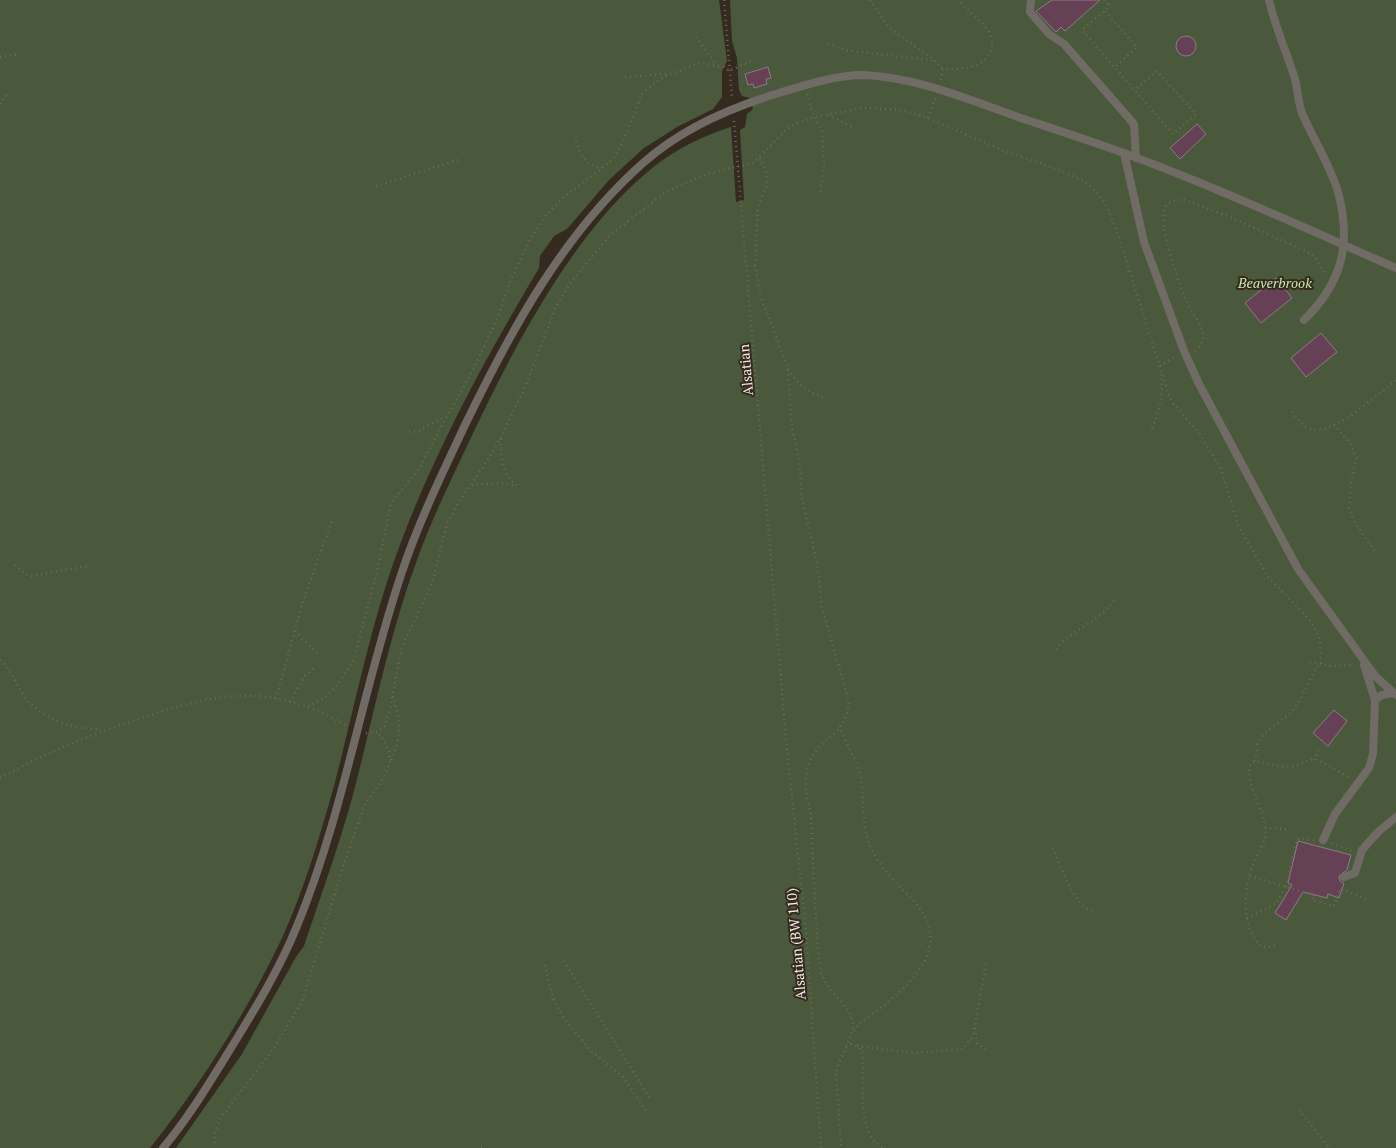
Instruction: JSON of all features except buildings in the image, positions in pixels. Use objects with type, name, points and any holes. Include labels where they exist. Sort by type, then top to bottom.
[{"type":"lane","points":[[1031,0],[1030,12],[1049,34],[1064,44],[1134,124],[1136,158]]},
{"type":"lane","points":[[1269,0],[1296,83],[1301,110],[1338,191],[1345,246],[1333,284],[1322,302],[1304,320]]},
{"type":"lane","points":[[163,1148],[212,1078],[265,993],[296,929],[327,846],[358,731],[376,653],[402,570],[429,502],[495,363],[555,262],[611,194],[646,160],[680,137],[734,109],[828,79],[860,75],[891,78],[938,89],[1124,153],[1396,268]]},
{"type":"lane","points":[[1124,153],[1144,242],[1184,351],[1232,449],[1298,569],[1360,663],[1375,700],[1373,754],[1369,768],[1334,814],[1323,840]]},
{"type":"lane","points":[[1360,663],[1394,694]]},
{"type":"lane","points":[[1375,700],[1382,695],[1394,694]]},
{"type":"lane","points":[[1344,877],[1355,873],[1361,854],[1378,832],[1396,817]]},
{"type":"path","name":"Alsatian","points":[[724,0],[786,739]]},
{"type":"path","points":[[870,0],[889,28],[936,61],[943,69]]},
{"type":"path","points":[[943,69],[972,67],[985,59],[992,50],[993,39],[986,28],[959,0]]},
{"type":"path","points":[[1104,0],[1108,4],[1104,12],[1082,30],[1115,67],[1135,90],[1174,134],[1196,114],[1157,71],[1135,90]]},
{"type":"path","points":[[1104,12],[1137,47],[1115,67]]},
{"type":"path","points":[[696,38],[716,65]]},
{"type":"path","points":[[828,44],[845,50],[936,61]]},
{"type":"path","points":[[0,57],[19,54]]},
{"type":"path","points":[[307,706],[321,700],[334,689],[353,662],[375,580],[392,502],[419,469],[476,364],[499,314],[511,279],[530,240],[547,214],[564,197],[612,160],[621,146],[642,94],[650,86],[670,74],[699,63],[716,65],[729,71],[753,60]]},
{"type":"path","points":[[928,118],[943,69]]},
{"type":"path","points":[[626,77],[670,74]]},
{"type":"path","points":[[0,104],[8,92]]},
{"type":"path","points":[[0,778],[71,742],[196,701],[224,696],[264,696],[290,702],[307,706],[358,731],[368,734],[377,732],[384,726],[393,695],[402,646],[432,584],[447,524],[501,437],[525,387],[556,307],[571,282],[595,252],[638,212],[667,191],[698,177],[753,163],[760,158],[786,129],[814,117],[827,114],[864,108],[902,110],[928,118],[1002,150],[1064,172],[1084,181],[1096,192],[1107,206],[1119,238],[1170,401],[1199,433],[1221,470],[1238,525],[1251,551],[1268,577],[1311,621],[1320,639],[1320,664],[1312,673],[1304,695],[1288,715],[1268,729],[1257,747],[1255,761],[1249,766],[1249,781],[1266,835],[1250,876],[1247,918],[1254,939],[1262,947],[1275,946]]},
{"type":"path","points":[[827,114],[854,128]]},
{"type":"path","points":[[814,117],[822,131],[824,143],[820,193]]},
{"type":"path","points":[[576,141],[582,157],[588,164],[602,168]]},
{"type":"path","points":[[760,158],[767,174],[766,187],[758,207],[755,265],[761,297],[788,368],[797,383],[805,391],[826,399]]},
{"type":"path","points":[[376,186],[458,160]]},
{"type":"path","points":[[1160,366],[1184,351],[1192,354],[1203,341],[1203,332],[1189,306],[1174,270],[1166,240],[1164,213],[1166,206],[1173,201],[1184,200],[1225,215],[1310,253],[1333,284]]},
{"type":"path","points":[[1152,428],[1160,408],[1163,391],[1160,366]]},
{"type":"path","points":[[788,368],[792,427],[800,466],[802,499],[818,568],[822,607],[849,702],[846,717],[840,726],[813,754],[807,766],[806,785],[811,817],[814,896],[820,964],[827,985],[851,1016],[854,1025],[852,1033]]},
{"type":"path","points":[[1292,412],[1305,427],[1317,430],[1334,425],[1352,412],[1369,404],[1396,380]]},
{"type":"path","points":[[409,432],[420,430],[448,415]]},
{"type":"path","points":[[1334,425],[1350,443],[1356,458],[1350,484],[1349,509],[1355,523],[1376,553]]},
{"type":"path","points":[[471,486],[498,483],[520,488],[511,480],[502,462],[501,437]]},
{"type":"path","points":[[276,699],[294,630],[333,518]]},
{"type":"path","points":[[15,565],[25,574],[32,576],[87,566]]},
{"type":"path","points":[[1056,650],[1063,641],[1107,612],[1114,600]]},
{"type":"path","points":[[294,630],[317,653]]},
{"type":"path","points":[[0,660],[12,672],[30,703],[45,714],[90,730],[108,729]]},
{"type":"path","points":[[1310,662],[1320,664],[1360,663]]},
{"type":"path","points":[[290,702],[305,676],[314,668]]},
{"type":"path","points":[[215,1143],[214,1135],[220,1117],[274,1048],[302,1002],[344,864],[365,804],[384,777],[400,739],[401,726],[393,695]]},
{"type":"path","points":[[840,726],[860,776],[862,819],[870,846],[884,870],[919,907],[928,921],[929,935],[926,962],[915,977],[859,1024],[844,1047],[836,1072],[841,1148]]},
{"type":"path","points":[[377,732],[384,740],[389,751],[388,766]]},
{"type":"path","name":"Alsatian (BW 110)","points":[[786,739],[806,931],[821,1148]]},
{"type":"path","points":[[1314,760],[1320,747]]},
{"type":"path","points":[[1255,761],[1277,766],[1295,766],[1314,760],[1358,782]]},
{"type":"path","points":[[1265,828],[1287,829]]},
{"type":"path","points":[[1286,886],[1297,839],[1323,840],[1361,854]]},
{"type":"path","points":[[1053,848],[1078,900],[1088,910],[1093,910]]},
{"type":"path","points":[[1250,876],[1314,895],[1312,900],[1334,906],[1340,889],[1367,899]]},
{"type":"path","points":[[1247,918],[1277,903],[1283,891]]},
{"type":"path","points":[[564,961],[651,1100]]},
{"type":"path","points":[[844,1047],[851,1044],[901,1053],[956,1051],[963,1049],[973,1036],[986,964]]},
{"type":"path","points":[[545,965],[553,998],[563,1017],[590,1050],[623,1076],[646,1110]]},
{"type":"path","points":[[976,1022],[977,1043],[989,1052]]},
{"type":"path","points":[[857,1046],[862,1058],[861,1084],[868,1134],[882,1148]]},
{"type":"path","points":[[1299,1110],[1330,1148]]},
{"type":"green space","points":[[0,0],[719,0],[727,61],[722,71],[722,97],[713,109],[677,127],[644,148],[609,180],[567,229],[554,236],[540,256],[539,268],[455,419],[402,538],[373,630],[323,824],[290,920],[254,993],[222,1047],[187,1099],[150,1148],[0,1148]]},
{"type":"green space","name":"Beaverbrook","points":[[730,0],[1396,0],[1396,1148],[176,1148],[242,1054],[304,946],[349,810],[390,646],[417,560],[440,503],[484,410],[545,297],[594,227],[622,196],[660,162],[689,144],[731,127],[736,202],[744,200],[740,130],[745,127],[747,114],[753,109],[750,98],[742,96],[739,90],[737,58],[732,41]]}]
